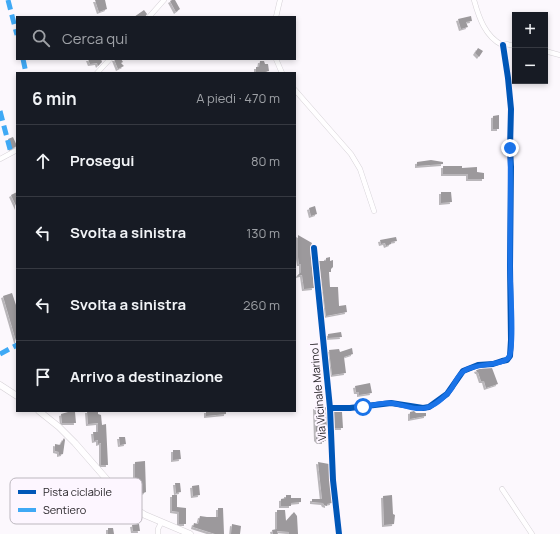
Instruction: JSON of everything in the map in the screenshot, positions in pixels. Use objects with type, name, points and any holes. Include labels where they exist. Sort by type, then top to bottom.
[{"type":"main road","points":[[0,385],[16,395]]},
{"type":"main road","points":[[40,412],[75,443],[105,478]]},
{"type":"main road","points":[[142,513],[161,523],[190,534]]},
{"type":"street","points":[[149,16],[164,0]]},
{"type":"street","points":[[276,16],[280,0]]},
{"type":"street","points":[[474,0],[479,18],[486,31],[497,43],[512,46]]},
{"type":"street","points":[[330,408],[350,408],[391,403],[423,408],[429,407],[447,394],[463,371],[478,365],[502,362],[507,360],[510,356],[512,340],[510,266],[511,109],[503,45]]},
{"type":"street","points":[[548,52],[560,55]]},
{"type":"street","points":[[98,72],[109,60]]},
{"type":"street","points":[[276,60],[282,72]]},
{"type":"street","points":[[296,91],[351,154],[360,169],[374,211]]},
{"type":"street","points":[[0,159],[16,151]]},
{"type":"street","name":"Via Vicinale Marino I","points":[[314,248],[330,408],[333,480],[339,534]]},
{"type":"street","points":[[502,489],[532,534]]},
{"type":"street","points":[[158,534],[158,529],[161,523]]},
{"type":"building","points":[[95,0],[105,0],[107,9],[99,12]]},
{"type":"building","points":[[175,0],[180,9],[176,12],[170,1]]},
{"type":"building","points":[[144,10],[147,14],[146,16],[135,16]]},
{"type":"building","points":[[471,16],[472,21],[466,22],[468,27],[461,29],[458,19]]},
{"type":"building","points":[[478,48],[483,51],[479,57],[475,53]]},
{"type":"building","points":[[88,60],[101,60],[102,62],[98,66],[97,63],[90,64]]},
{"type":"building","points":[[114,60],[122,60],[123,62],[121,63],[124,66],[118,69]]},
{"type":"building","points":[[260,61],[264,61],[265,64],[268,64],[269,71],[256,72],[256,67],[259,67]]},
{"type":"building","points":[[499,115],[499,129],[493,129],[493,116]]},
{"type":"building","points":[[13,137],[16,146],[11,149],[8,139]]},
{"type":"building","points":[[431,160],[443,162],[443,164],[417,166],[417,162]]},
{"type":"building","points":[[443,166],[462,166],[462,168],[477,167],[477,172],[484,173],[484,179],[468,179],[468,174],[443,174]]},
{"type":"building","points":[[16,192],[16,206],[11,195]]},
{"type":"building","points":[[441,192],[451,192],[452,202],[441,203]]},
{"type":"building","points":[[315,206],[317,214],[311,216],[309,208]]},
{"type":"building","points":[[298,235],[312,243],[310,248],[314,288],[304,289],[302,275],[297,276],[301,272],[301,264],[299,264],[298,257]]},
{"type":"building","points":[[396,237],[397,241],[391,242],[391,244],[386,246],[385,243],[381,244],[380,240]]},
{"type":"building","points":[[330,257],[330,261],[333,260],[333,267],[331,272],[329,272],[330,287],[338,287],[339,306],[346,305],[347,312],[326,316],[319,261],[326,261],[326,258]]},
{"type":"building","points":[[12,293],[16,305],[16,341],[3,296]]},
{"type":"building","points":[[341,332],[342,337],[328,338],[328,334]]},
{"type":"building","points":[[352,348],[353,354],[344,357],[346,373],[332,375],[329,350],[339,349],[340,352]]},
{"type":"building","points":[[492,368],[498,384],[486,388],[484,381],[481,381],[476,370]]},
{"type":"building","points":[[370,383],[372,393],[359,395],[359,392],[356,392],[355,386]]},
{"type":"building","points":[[315,407],[326,407],[328,439],[324,439],[324,442],[319,442],[316,439]]},
{"type":"building","points":[[414,411],[416,413],[426,413],[426,416],[410,419],[410,412]]},
{"type":"building","points":[[75,412],[76,423],[62,423],[61,414]]},
{"type":"building","points":[[87,412],[98,412],[98,414],[101,415],[102,425],[106,424],[108,465],[101,465],[101,443],[98,444],[98,440],[94,441],[93,432],[98,432],[98,423],[88,424]]},
{"type":"building","points":[[206,412],[226,412],[226,414],[206,416]]},
{"type":"building","points":[[334,412],[342,412],[343,428],[335,428]]},
{"type":"building","points":[[119,437],[125,437],[126,444],[120,445]]},
{"type":"building","points":[[64,438],[63,454],[59,455],[59,452],[55,451],[55,444],[60,445]]},
{"type":"building","points":[[173,450],[180,450],[181,459],[173,460]]},
{"type":"building","points":[[145,461],[146,492],[142,494],[142,478],[135,478],[135,462]]},
{"type":"building","points":[[318,462],[329,464],[332,503],[327,504],[327,506],[323,503],[312,502],[312,499],[322,499]]},
{"type":"building","points":[[175,483],[180,483],[181,492],[176,493]]},
{"type":"building","points":[[199,485],[200,495],[193,496],[192,486]]},
{"type":"building","points":[[172,495],[177,495],[177,507],[186,508],[186,524],[179,524],[179,512],[172,511]]},
{"type":"building","points":[[286,495],[291,495],[291,498],[301,498],[301,502],[291,503],[291,506],[281,506],[281,499],[286,498]]},
{"type":"building","points":[[392,495],[393,514],[395,515],[394,524],[384,525],[383,496]]},
{"type":"building","points":[[218,508],[223,508],[224,534],[215,534],[193,527],[194,523],[198,524],[200,516],[218,517]]},
{"type":"building","points":[[277,510],[285,510],[286,521],[294,512],[297,516],[298,534],[289,534],[289,532],[277,531],[278,534],[273,534],[272,530],[277,529]]},
{"type":"building","points":[[139,524],[140,531],[133,531],[132,525]]},
{"type":"building","points":[[232,524],[241,526],[240,534],[231,534]]},
{"type":"building","points":[[108,528],[113,528],[114,534],[108,534]]},
{"type":"marked path","points":[[8,0],[16,31]]},
{"type":"marked path","points":[[23,60],[26,72]]},
{"type":"marked path","points":[[0,111],[11,153]]},
{"type":"marked path","points":[[0,354],[16,346]]},
{"type":"cycle path","points":[[330,408],[350,408],[391,403],[423,408],[429,407],[447,394],[463,371],[478,365],[493,364],[507,360],[510,356],[511,109],[503,45]]},
{"type":"cycle path","points":[[314,248],[330,408],[333,480],[339,534]]},
{"type":"route","points":[[363,407],[391,403],[412,407],[429,407],[447,394],[463,371],[478,365],[502,362],[507,360],[510,356],[512,340],[510,276],[510,148]]}]
